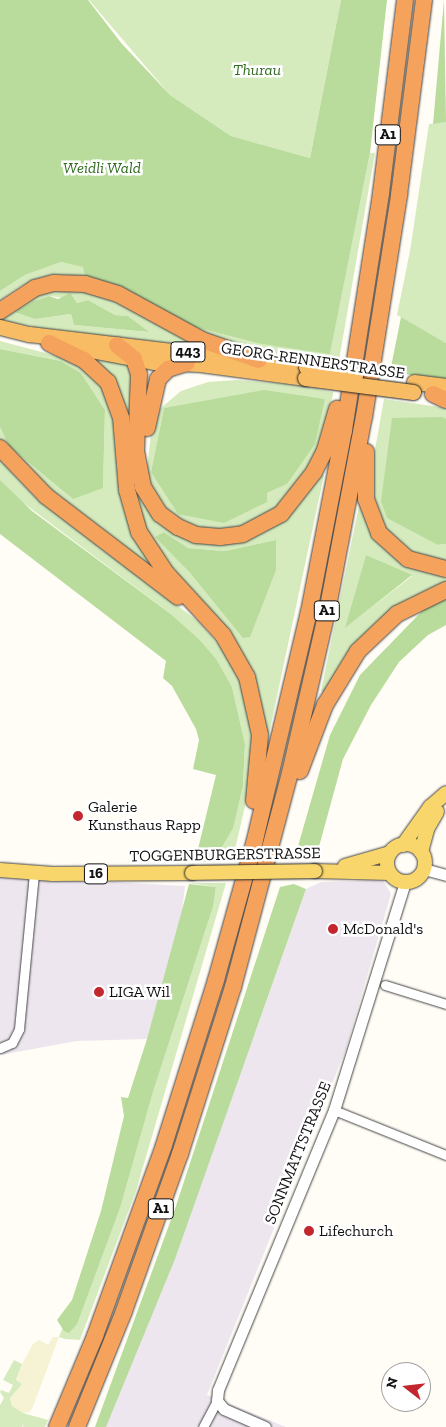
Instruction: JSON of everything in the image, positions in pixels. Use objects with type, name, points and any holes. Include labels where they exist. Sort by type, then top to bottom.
[{"type":"highway","name":"A1","points":[[57,1427],[147,1195],[234,917],[309,612],[359,341],[405,0]]},
{"type":"highway","name":"A1","points":[[76,1427],[121,1319],[180,1154],[233,987],[271,848],[326,612],[372,371],[424,0]]},
{"type":"highway","points":[[0,311],[35,288],[54,283],[85,284],[118,294],[202,340],[259,360]]},
{"type":"highway","name":"GEORG-RENNERSTRASSE","points":[[0,327],[29,334],[259,360],[305,372]]},
{"type":"highway","name":"GEORG-RENNERSTRASSE","points":[[29,334],[49,343],[134,359],[305,372],[413,387],[443,394]]},
{"type":"highway","points":[[117,345],[134,359],[140,381],[138,464],[140,480],[152,504],[165,518],[184,530],[220,537],[243,534],[264,525],[291,504],[318,465],[336,416],[347,360],[359,341]]},
{"type":"highway","points":[[49,343],[97,370],[112,389],[121,417],[126,484],[135,523],[154,557],[226,640],[248,677],[260,735],[256,790],[234,917]]},
{"type":"highway","points":[[138,464],[158,379],[168,369],[187,363]]},
{"type":"highway","points":[[372,371],[366,478],[371,516],[382,537],[398,553],[420,564],[446,569]]},
{"type":"highway","points":[[0,448],[46,496],[207,620]]},
{"type":"highway","points":[[271,848],[318,722],[342,672],[366,642],[389,620],[446,590]]},
{"type":"main road","name":"16","points":[[390,853],[404,845],[430,807],[446,793]]},
{"type":"main road","points":[[404,882],[414,880],[424,869],[421,852],[430,822],[446,802]]},
{"type":"main road","points":[[404,845],[413,846],[421,852]]},
{"type":"main road","points":[[390,853],[387,863],[390,873]]},
{"type":"main road","name":"TOGGENBURGERSTRASSE","points":[[330,870],[390,853]]},
{"type":"main road","name":"TOGGENBURGERSTRASSE","points":[[0,870],[34,872],[192,872],[330,870],[390,873]]},
{"type":"main road","name":"16","points":[[390,873],[404,882]]},
{"type":"street","points":[[424,869],[446,875]]},
{"type":"street","points":[[0,1048],[12,1043],[20,1028],[34,872]]},
{"type":"street","name":"SONNMATTSTRASSE","points":[[203,1427],[218,1401],[221,1381],[334,1110],[404,882]]},
{"type":"street","points":[[385,985],[446,1004]]},
{"type":"street","points":[[334,1110],[446,1155]]},
{"type":"street","points":[[218,1401],[233,1414],[265,1427]]},
{"type":"shaded area","points":[[0,876],[185,886],[172,993],[147,1039],[77,1041],[0,1055]]},
{"type":"shaded area","points":[[383,880],[391,894],[346,1049],[207,1395],[286,1427],[104,1427],[258,1025],[306,889],[321,882]]},
{"type":"shaded area","points":[[53,1337],[59,1337],[34,1404],[30,1412],[22,1413],[12,1406],[10,1398],[22,1384],[16,1381],[22,1364],[33,1344],[39,1340],[48,1345]]},
{"type":"green space","name":"Weidli Wald","points":[[0,0],[88,0],[122,44],[170,95],[231,136],[310,158],[341,0],[387,0],[370,153],[330,354],[261,344],[194,327],[85,277],[83,267],[61,262],[25,275],[0,291]]},
{"type":"green space","name":"Thurau","points":[[89,0],[341,0],[310,158],[231,136],[170,95]]},
{"type":"green space","points":[[444,0],[446,122],[433,124]]},
{"type":"green space","points":[[446,122],[446,343],[397,315],[410,251],[429,124]]},
{"type":"green space","points":[[370,153],[375,153],[338,366],[259,351],[222,341],[194,327],[261,344],[330,353]]},
{"type":"green space","points":[[61,262],[84,267],[85,277],[44,277],[21,286],[0,300],[0,291],[25,275]]},
{"type":"green space","points":[[43,289],[90,289],[220,351],[64,333],[0,320],[0,315]],"holes":[[[49,296],[74,299],[77,303],[88,300],[115,315],[128,316],[148,332],[74,325],[71,314],[35,319],[34,301]]]},
{"type":"green space","points":[[70,293],[77,303],[88,300],[115,315],[128,316],[149,332],[74,325],[71,314],[35,319],[15,312],[34,301],[49,296],[58,299]]},
{"type":"green space","points":[[401,317],[446,343],[446,380],[390,372]]},
{"type":"green space","points":[[0,341],[68,359],[97,379],[113,409],[118,452],[161,578],[67,509],[0,442],[0,427],[9,446],[103,488],[105,410],[81,373],[61,361],[0,349]]},
{"type":"green space","points":[[0,349],[61,361],[81,373],[105,410],[103,488],[73,499],[9,446],[0,427]]},
{"type":"green space","points":[[96,359],[132,365],[139,492],[154,517],[239,540],[318,473],[324,475],[266,748],[260,699],[143,528],[128,459]],"holes":[[[164,532],[188,548],[225,551],[276,540],[191,574],[156,537]]]},
{"type":"green space","points":[[237,380],[287,384],[333,392],[313,461],[276,508],[243,528],[207,532],[166,513],[149,483],[147,469],[152,426],[161,408],[181,391],[208,382]],"holes":[[[297,396],[325,399],[287,484],[267,493],[151,472],[164,408]]]},
{"type":"green space","points":[[264,390],[325,399],[315,444],[287,484],[267,493],[267,502],[224,523],[178,514],[151,472],[164,408]]},
{"type":"green space","points":[[384,399],[446,408],[446,419],[392,418],[438,545],[446,544],[446,563],[422,559],[387,534],[374,505],[373,461]]},
{"type":"green space","points":[[442,417],[446,419],[446,544],[438,545],[387,518],[381,501],[392,418]]},
{"type":"green space","points":[[0,459],[35,497],[199,622],[224,650],[245,689],[253,725],[250,785],[232,862],[195,862],[197,853],[202,855],[243,785],[245,744],[232,687],[217,660],[200,640],[172,615],[9,492],[0,480]]},
{"type":"green space","points":[[0,480],[32,511],[172,615],[200,640],[217,660],[232,687],[245,744],[243,785],[233,828],[219,852],[197,853],[216,775],[193,769],[199,740],[196,729],[172,686],[163,678],[166,661],[0,534]]},
{"type":"green space","points":[[360,501],[371,527],[446,573],[446,584],[425,593],[325,693],[321,691]],"holes":[[[366,555],[412,576],[346,627]]]},
{"type":"green space","points":[[164,532],[188,548],[225,551],[276,540],[276,570],[250,637],[243,638],[191,574],[155,537]]},
{"type":"green space","points":[[366,555],[412,575],[345,628]]},
{"type":"green space","points":[[446,599],[446,625],[428,635],[399,662],[371,705],[343,759],[317,854],[296,853],[330,735],[360,675],[426,607]]},
{"type":"green space","points":[[189,883],[226,883],[136,1191],[80,1340],[65,1339],[59,1337],[63,1327],[64,1331],[121,1205],[153,1092],[213,907],[216,887]]},
{"type":"green space","points":[[189,884],[216,887],[213,907],[153,1092],[121,1205],[77,1324],[69,1333],[64,1331],[57,1320],[72,1300],[101,1211],[124,1116],[121,1097],[128,1098],[147,1039]]},
{"type":"green space","points":[[294,884],[306,889],[175,1259],[106,1427],[95,1427],[176,1206],[280,887]]},
{"type":"green space","points":[[14,1360],[22,1364],[16,1380],[22,1384],[10,1398],[12,1406],[23,1413],[48,1420],[45,1427],[23,1427],[24,1423],[22,1427],[0,1427],[0,1405],[4,1398],[0,1392],[1,1390],[9,1393],[13,1385],[3,1380]]},
{"type":"place","name":"Galerie Kunsthaus Rapp","points":[[78,816]]},
{"type":"place","name":"McDonald's","points":[[333,929]]},
{"type":"place","name":"LIGA Wil","points":[[99,992]]},
{"type":"place","name":"Lifechurch","points":[[309,1231]]}]
